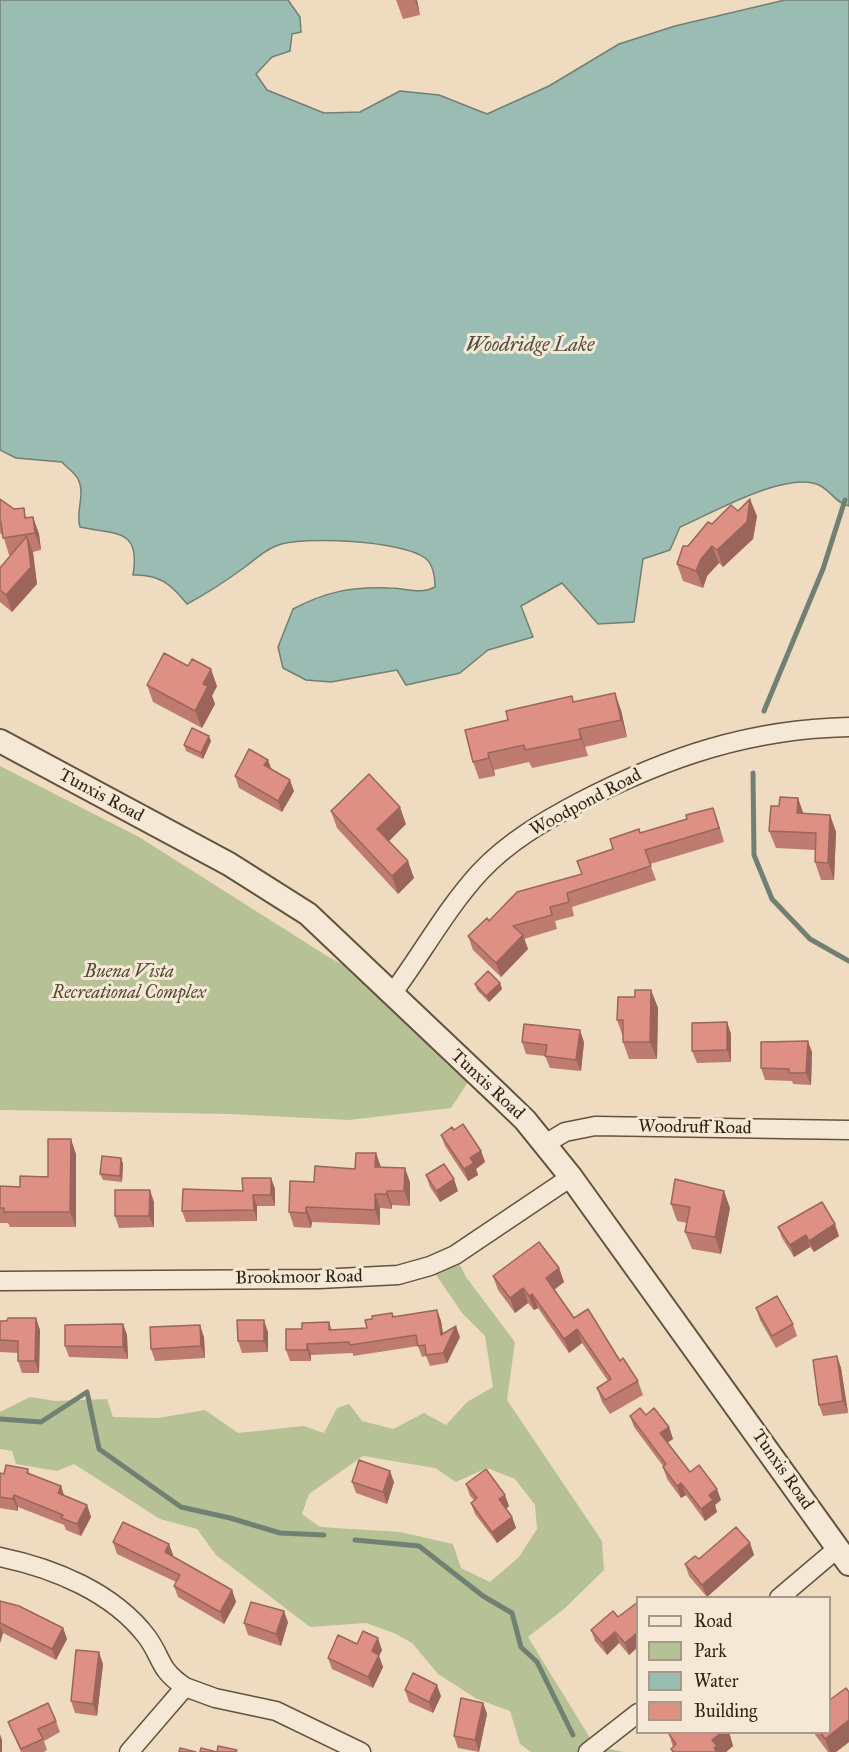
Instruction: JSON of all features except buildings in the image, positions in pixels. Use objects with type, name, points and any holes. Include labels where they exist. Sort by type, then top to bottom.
[{"type":"street","name":"Woodpond Road","points":[[392,994],[458,897],[481,871],[518,839],[549,819],[629,778],[705,748],[786,731],[849,727]]},
{"type":"street","name":"Tunxis Road","points":[[0,741],[269,888],[308,914],[499,1095],[545,1143],[571,1177],[844,1556]]},
{"type":"street","name":"Woodruff Road","points":[[545,1143],[565,1132],[595,1126],[849,1130]]},
{"type":"street","name":"Brookmoor Road","points":[[0,1281],[356,1278],[398,1275],[430,1266],[465,1249],[571,1177]]},
{"type":"street","points":[[781,1596],[844,1556]]},
{"type":"street","points":[[0,1557],[53,1572],[108,1602],[146,1636],[166,1674],[185,1687],[215,1698],[276,1711],[361,1752]]},
{"type":"street","points":[[129,1752],[185,1687]]},
{"type":"street","points":[[588,1752],[636,1715]]},
{"type":"green space","name":"Buena Vista Recreational Complex","points":[[0,766],[139,837],[327,956],[370,980],[390,1006],[446,1063],[470,1079],[451,1108],[349,1120],[230,1114],[0,1110]]},
{"type":"green space","points":[[455,1255],[466,1277],[515,1342],[507,1400],[602,1541],[604,1570],[564,1609],[528,1637],[595,1746],[624,1752],[531,1752],[520,1744],[510,1711],[477,1699],[438,1674],[412,1643],[394,1633],[366,1623],[310,1627],[216,1555],[197,1529],[160,1519],[74,1464],[57,1471],[16,1464],[12,1451],[0,1449],[0,1412],[30,1397],[55,1401],[107,1399],[113,1417],[158,1418],[205,1410],[238,1433],[304,1426],[324,1433],[337,1408],[349,1404],[362,1421],[393,1429],[424,1413],[446,1425],[467,1402],[493,1387],[485,1336],[462,1313],[430,1266]],"holes":[[[363,1456],[435,1468],[456,1482],[487,1468],[515,1479],[535,1505],[537,1529],[519,1557],[490,1582],[461,1568],[453,1544],[400,1532],[320,1527],[302,1514],[309,1494]]]},
{"type":"water","name":"Woodridge Lake","points":[[0,0],[288,0],[300,17],[301,32],[292,34],[290,51],[272,57],[256,74],[267,90],[324,113],[360,112],[400,91],[439,95],[487,114],[549,86],[619,44],[675,26],[785,0],[849,0],[849,506],[841,503],[819,485],[805,482],[788,483],[769,488],[729,504],[680,527],[670,550],[643,559],[634,622],[598,624],[562,583],[521,606],[533,637],[488,650],[460,673],[406,685],[397,670],[331,682],[306,680],[283,668],[278,647],[293,609],[316,598],[351,589],[395,588],[418,591],[429,589],[435,587],[432,568],[425,558],[396,547],[329,540],[289,543],[268,550],[224,582],[187,604],[170,586],[157,578],[133,575],[133,549],[123,536],[80,527],[80,485],[77,477],[62,462],[16,458],[0,450]]},
{"type":"waterway","points":[[764,711],[823,569],[845,500]]},
{"type":"waterway","points":[[753,773],[754,855],[772,899],[810,939],[849,961]]},
{"type":"waterway","points":[[0,1419],[41,1422],[87,1392],[99,1449],[181,1507],[230,1518],[280,1533],[324,1535]]},
{"type":"waterway","points":[[355,1540],[419,1546],[483,1596],[512,1613],[521,1647],[537,1662],[573,1735]]}]
